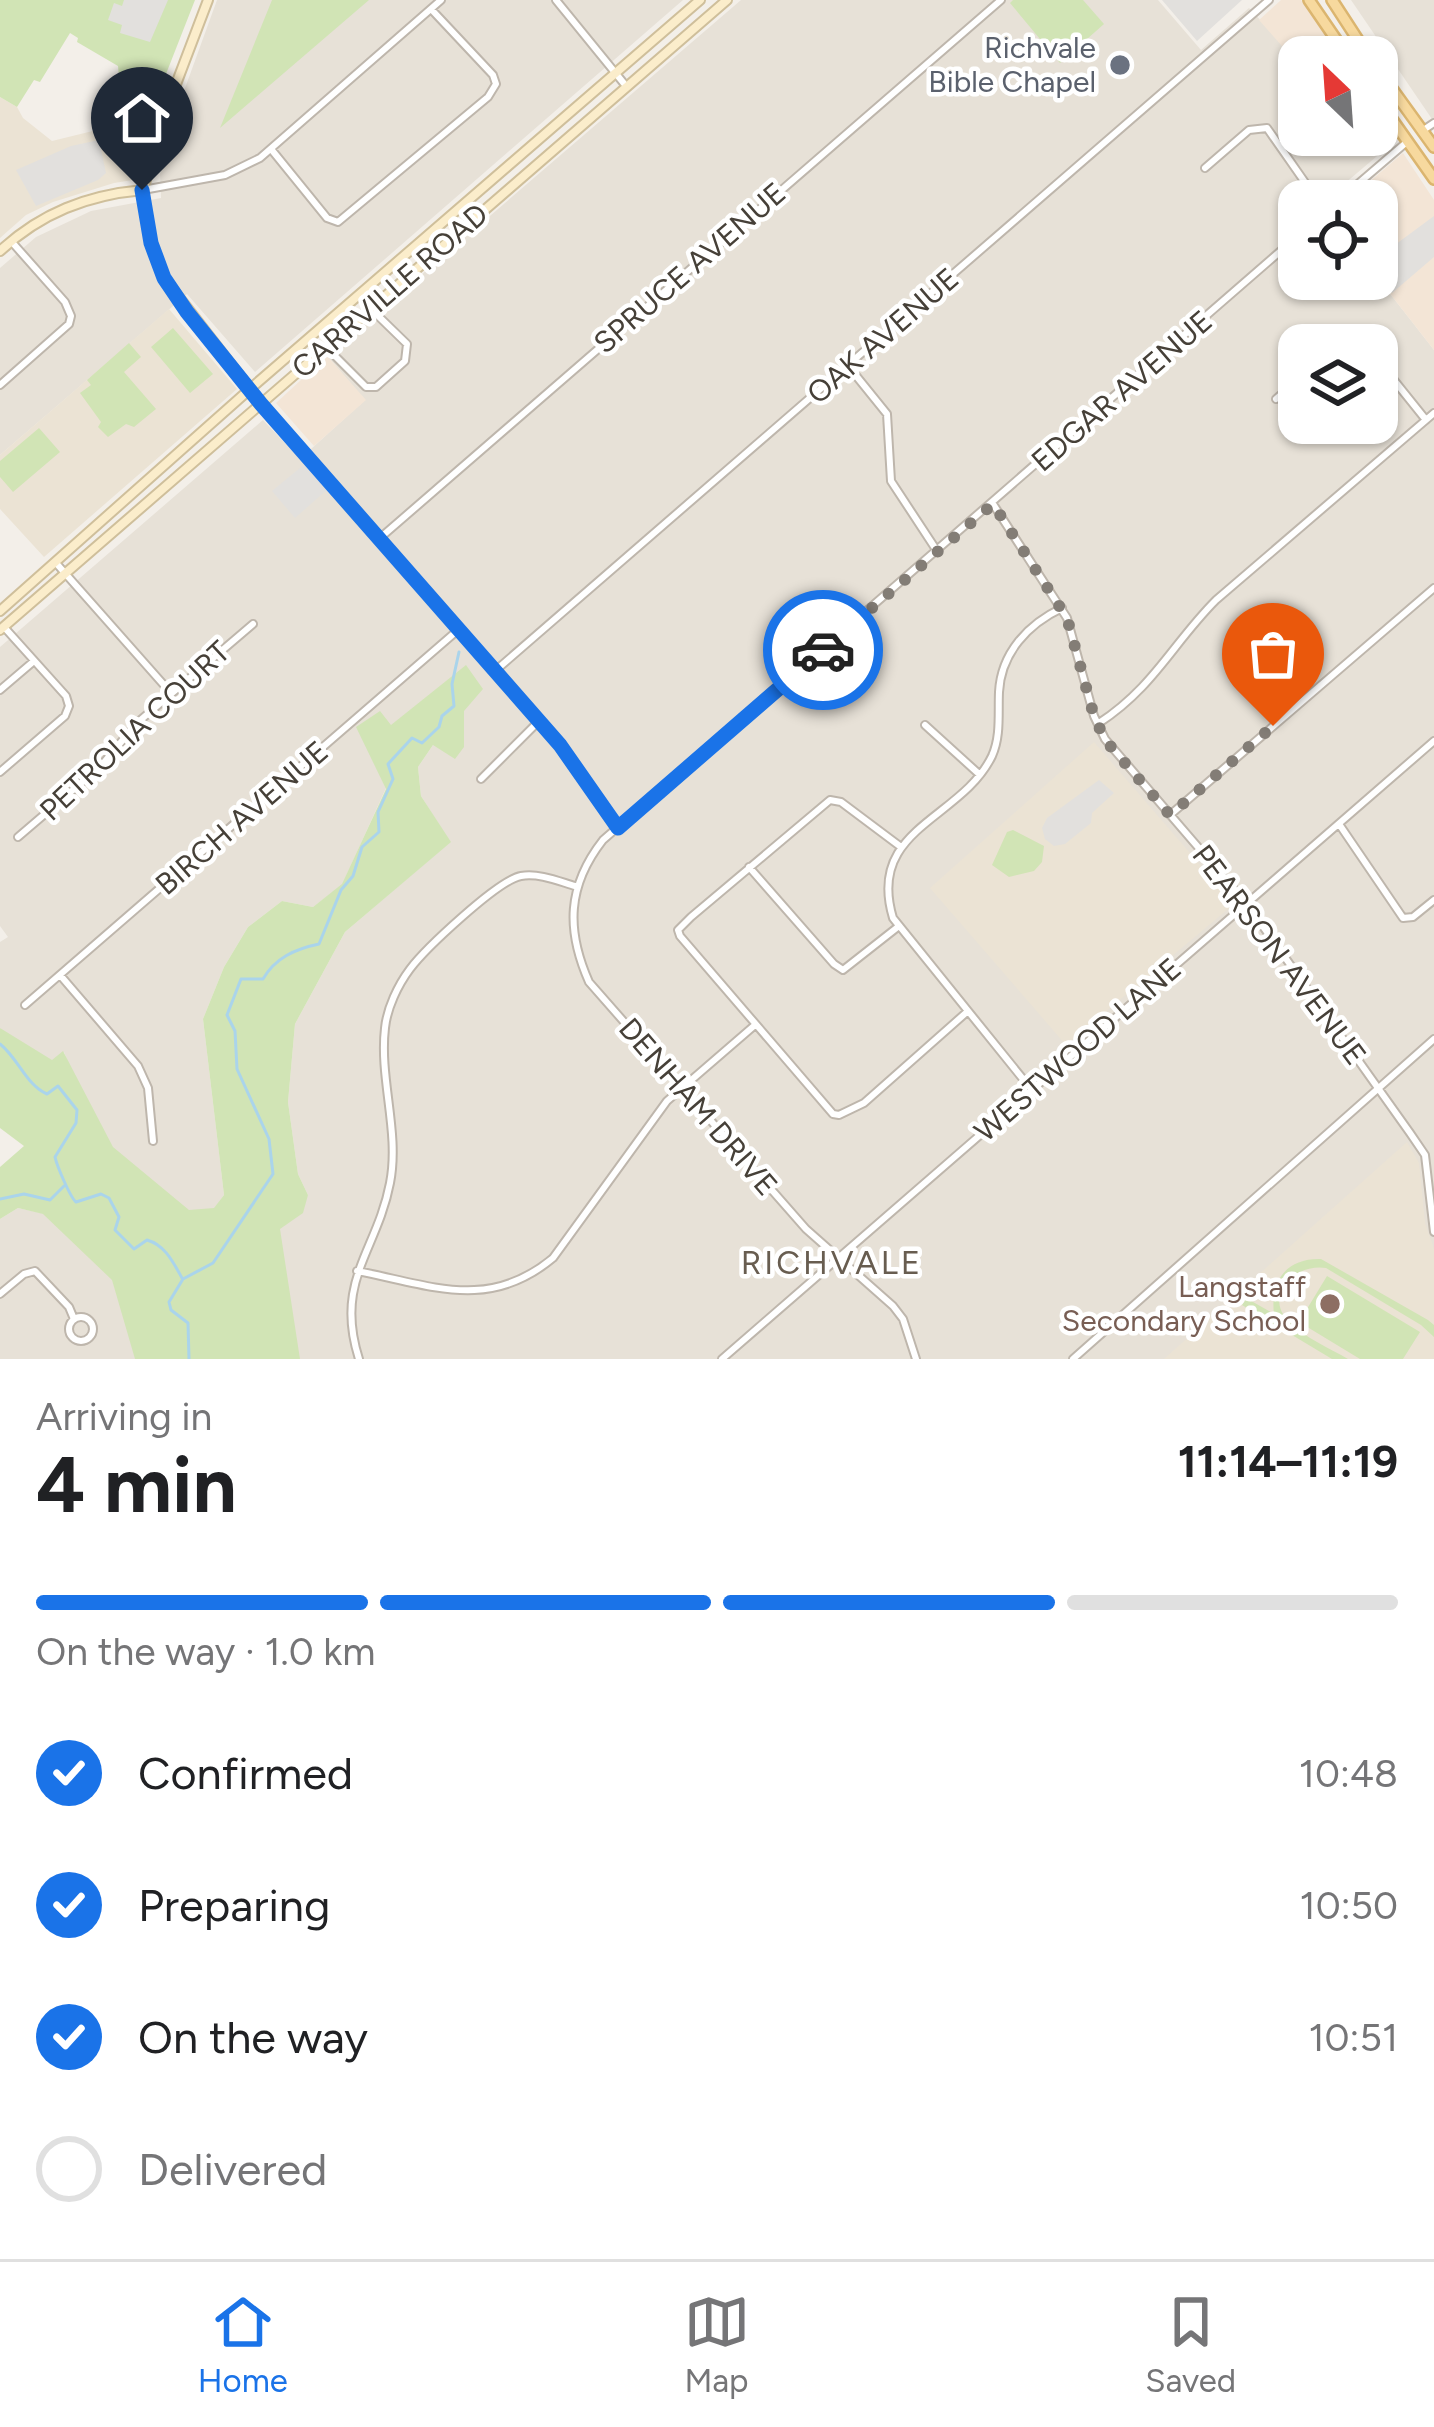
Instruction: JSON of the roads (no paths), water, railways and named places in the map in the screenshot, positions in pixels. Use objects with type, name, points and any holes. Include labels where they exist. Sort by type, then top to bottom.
[{"type":"main road","points":[[208,0],[142,190],[151,243],[164,278],[250,389]]},
{"type":"main road","name":"CARRVILLE ROAD","points":[[0,611],[700,0]]},
{"type":"main road","name":"CARRVILLE ROAD","points":[[2,629],[727,0]]},
{"type":"main road","points":[[1309,0],[1334,36]]},
{"type":"main road","points":[[1332,0],[1355,36]]},
{"type":"main road","points":[[1398,97],[1434,147]]},
{"type":"main road","points":[[1398,127],[1434,179]]},
{"type":"main road","points":[[0,251],[60,208],[142,190]]},
{"type":"main road","points":[[420,243],[432,255]]},
{"type":"main road","points":[[148,480],[159,491]]},
{"type":"street","points":[[142,190],[225,175],[248,166],[441,0]]},
{"type":"street","points":[[556,0],[626,86]]},
{"type":"street","name":"SPRUCE AVENUE","points":[[380,538],[1001,0]]},
{"type":"street","name":"OAK AVENUE","points":[[496,671],[1269,0]]},
{"type":"street","points":[[271,149],[327,218],[338,222],[488,97],[496,84],[493,75],[431,8]]},
{"type":"street","points":[[1422,131],[1434,123]]},
{"type":"street","points":[[1204,168],[1249,130],[1263,127],[1302,180]]},
{"type":"street","points":[[1362,180],[1408,141]]},
{"type":"street","points":[[0,385],[69,324],[71,316],[65,302],[11,241]]},
{"type":"street","name":"EDGAR AVENUE","points":[[618,828],[1278,253]]},
{"type":"street","points":[[332,342],[336,357],[361,385],[371,388],[381,382],[407,358],[409,349],[370,308]]},
{"type":"street","points":[[848,366],[887,414],[891,481],[937,551]]},
{"type":"street","points":[[1398,385],[1426,420]]},
{"type":"street","points":[[250,389],[539,722],[618,828],[590,856],[575,886],[536,876],[516,877],[422,956],[400,985],[385,1028],[390,1184],[356,1270],[352,1329],[359,1359]]},
{"type":"street","points":[[1098,723],[1147,684],[1216,600],[1434,413]]},
{"type":"street","name":"PEARSON AVENUE","points":[[993,504],[1062,608],[1105,740],[1247,904],[1425,1155],[1434,1232]]},
{"type":"street","points":[[56,563],[171,693]]},
{"type":"street","points":[[1170,815],[1434,588]]},
{"type":"street","points":[[1031,1089],[899,926],[888,895],[890,869],[901,847],[980,775],[993,754],[1001,679],[1009,655],[1041,620],[1062,608]]},
{"type":"street","name":"PETROLIA COURT","points":[[18,837],[101,766],[132,727],[253,624]]},
{"type":"street","points":[[0,772],[69,712],[66,696],[2,629]]},
{"type":"street","name":"BIRCH AVENUE","points":[[25,1004],[458,630]]},
{"type":"street","points":[[0,690],[34,661]]},
{"type":"street","points":[[481,778],[539,722]]},
{"type":"street","points":[[925,725],[980,775]]},
{"type":"street","name":"WESTWOOD LANE","points":[[722,1359],[1434,740]]},
{"type":"street","points":[[901,847],[841,802],[830,800],[678,930],[685,946],[832,1114],[845,1115],[864,1103],[968,1012]]},
{"type":"street","points":[[1339,824],[1401,916],[1413,917],[1434,900]]},
{"type":"street","points":[[749,867],[843,970],[899,926]]},
{"type":"street","name":"DENHAM DRIVE","points":[[575,886],[575,950],[589,982],[806,1229],[881,1293],[903,1319],[916,1359]]},
{"type":"street","points":[[60,975],[139,1066],[148,1088],[153,1141]]},
{"type":"street","points":[[356,1270],[464,1291],[494,1290],[522,1280],[553,1258],[680,1087],[755,1025]]},
{"type":"street","points":[[1073,1359],[1434,1039]]},
{"type":"street","points":[[0,1294],[35,1271],[69,1307],[73,1338],[88,1339],[92,1321],[81,1316],[74,1319]]},
{"type":"waterway","points":[[189,1359],[188,1323],[171,1310],[169,1302],[183,1279],[213,1263],[273,1174],[269,1139],[237,1069],[235,1031],[227,1015],[241,979],[263,979],[287,955],[319,944],[362,847],[379,832],[378,812],[393,779],[388,764],[412,738],[422,743],[454,706],[452,684],[459,652]]},
{"type":"waterway","points":[[0,1044],[40,1090],[47,1094],[58,1086],[77,1110],[76,1123],[55,1157],[73,1199],[101,1194],[109,1198],[119,1217],[115,1230],[134,1249],[147,1240],[159,1246],[182,1278]]},
{"type":"waterway","points":[[0,1199],[24,1194],[50,1200],[64,1186]]},
{"type":"place","name":"Richvale Bible Chapel","points":[[1120,65]]},
{"type":"place","name":"Langstaff Secondary School","points":[[1330,1304]]},
{"type":"district","name":"RICHVALE","points":[[832,1262]]}]
